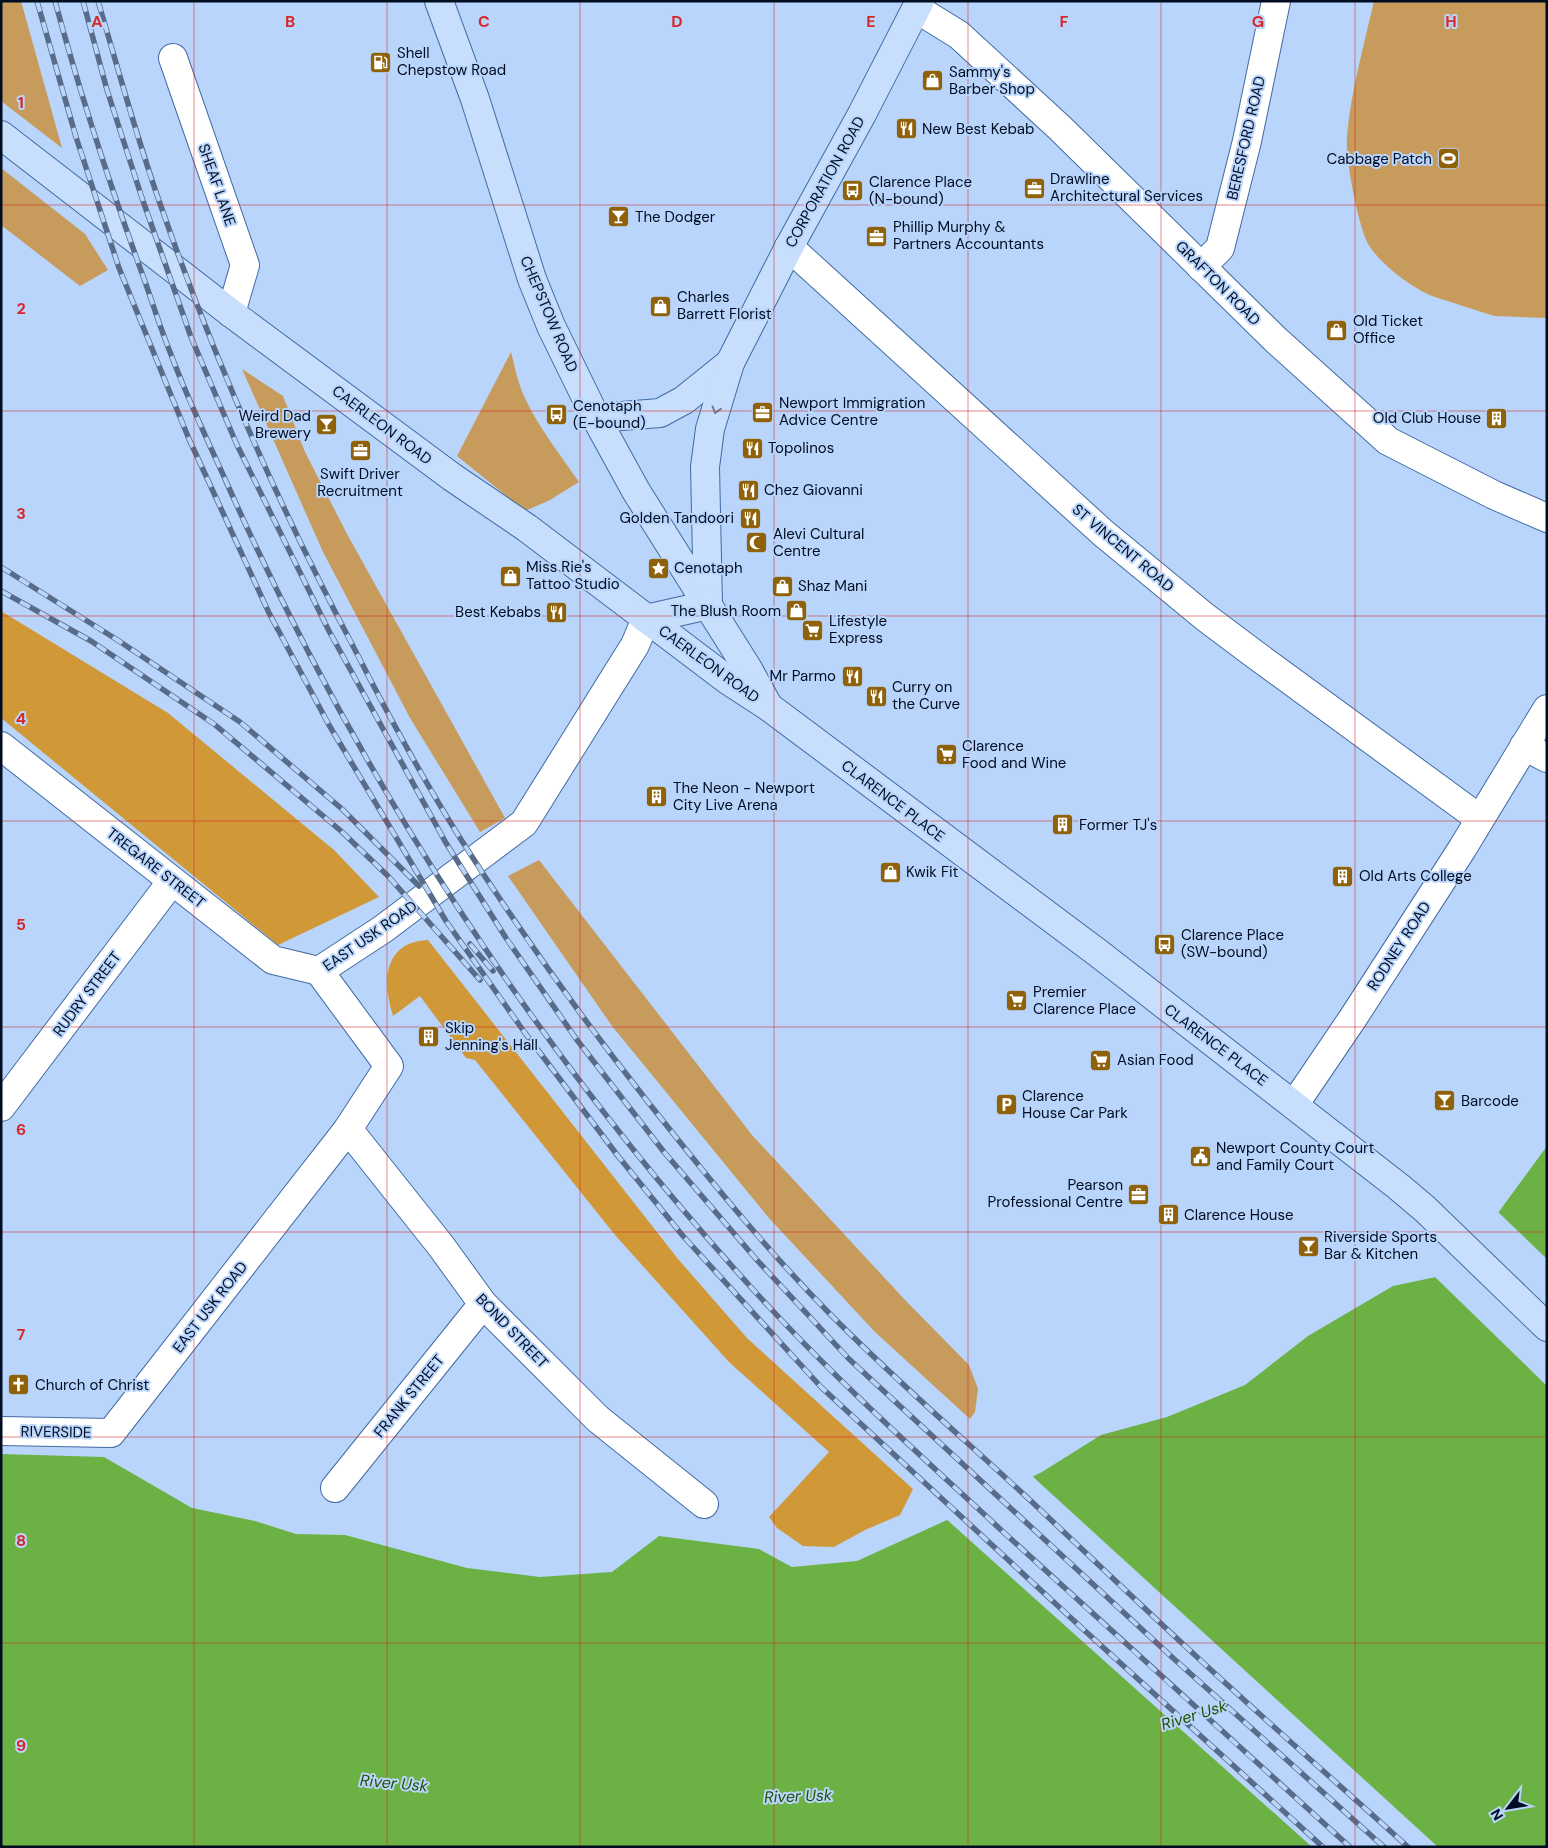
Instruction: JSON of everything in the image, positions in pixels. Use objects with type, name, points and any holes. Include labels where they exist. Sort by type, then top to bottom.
[{"type":"main road","name":"CHEPSTOW ROAD","points":[[439,1],[475,99],[532,279],[551,326],[596,418],[636,491],[708,605]]},
{"type":"main road","name":"CORPORATION ROAD","points":[[730,363],[789,247],[919,5]]},
{"type":"main road","name":"CAERLEON ROAD","points":[[1,135],[230,313],[452,477],[527,528],[729,680],[769,707]]},
{"type":"main road","points":[[596,418],[660,413],[684,400],[730,363]]},
{"type":"main road","points":[[646,619],[708,605],[705,467],[710,429],[730,363]]},
{"type":"main road","name":"CLARENCE PLACE","points":[[708,605],[769,707],[1098,953],[1425,1208],[1547,1327]]},
{"type":"street","name":"BERESFORD ROAD","points":[[1201,267],[1220,248],[1247,141],[1276,1]]},
{"type":"street","name":"GRAFTON ROAD","points":[[919,5],[959,35],[1060,128],[1276,340],[1388,441],[1494,495],[1547,518]]},
{"type":"street","name":"SHEAF LANE","points":[[173,58],[245,265],[230,313]]},
{"type":"street","name":"ST VINCENT ROAD","points":[[789,247],[1110,539],[1257,656],[1480,820]]},
{"type":"street","name":"EAST USK ROAD","points":[[111,1433],[348,1129],[389,1066],[319,971],[383,929],[524,823],[635,645],[646,619]]},
{"type":"street","name":"RODNEY ROAD","points":[[1294,1104],[1353,1018],[1480,820],[1536,752],[1547,709]]},
{"type":"street","name":"TREGARE STREET","points":[[1,746],[273,960],[319,971]]},
{"type":"street","name":"RUDRY STREET","points":[[1,1106],[172,881]]},
{"type":"street","name":"BOND STREET","points":[[348,1129],[441,1246],[483,1304],[598,1419],[704,1504]]},
{"type":"street","name":"FRANK STREET","points":[[335,1488],[483,1304]]},
{"type":"street","name":"RIVERSIDE","points":[[1,1431],[111,1433]]},
{"type":"shaded area","points":[[1,1],[21,1],[62,148],[1,101]]},
{"type":"shaded area","name":"Cabbage Patch","points":[[1374,1],[1547,1],[1547,318],[1494,316],[1432,296],[1398,275],[1382,261],[1365,238],[1353,193],[1348,160],[1347,136],[1355,85]]},
{"type":"shaded area","points":[[1,168],[85,234],[108,270],[80,286],[1,225]]},
{"type":"shaded area","points":[[511,352],[525,399],[546,436],[579,482],[550,500],[525,511],[457,456]]},
{"type":"shaded area","points":[[242,369],[283,396],[305,452],[347,534],[505,818],[480,832],[410,718],[323,552]]},
{"type":"shaded area","points":[[1,611],[168,713],[334,850],[379,897],[278,945],[1,718]]},
{"type":"shaded area","points":[[539,860],[752,1135],[906,1301],[969,1365],[978,1389],[975,1412],[970,1419],[875,1332],[768,1217],[612,1026],[508,876]]},
{"type":"shaded area","points":[[428,940],[678,1259],[747,1338],[913,1489],[900,1515],[865,1530],[834,1547],[803,1546],[777,1528],[769,1517],[829,1452],[729,1362],[615,1235],[475,1060],[466,1058],[420,996],[393,1016],[389,1003],[387,978],[394,956],[402,948],[413,942]]},
{"type":"water","name":"River Usk","points":[[1547,1146],[1547,1847],[1,1847],[1,1454],[104,1457],[192,1508],[255,1521],[296,1534],[345,1535],[467,1568],[540,1577],[612,1572],[659,1536],[759,1549],[792,1567],[857,1561],[947,1520],[1042,1472],[1101,1435],[1167,1417],[1245,1385],[1308,1336],[1393,1286],[1436,1277],[1498,1213]]},
{"type":"pier","points":[[1497,1211],[1547,1259],[1547,1386],[1433,1275]]},
{"type":"pier","points":[[1031,1475],[1438,1847],[1312,1847],[945,1518]]},
{"type":"railway","points":[[37,1],[76,137],[119,268],[189,439],[269,613],[329,725],[446,921],[525,1033],[618,1156],[683,1236],[821,1387],[1323,1847]]},
{"type":"railway","points":[[55,1],[96,139],[166,343],[196,416],[225,479],[277,590],[333,699],[394,805],[459,909],[528,1011],[601,1109],[678,1204],[759,1296],[817,1357],[1000,1529],[1350,1847]]},
{"type":"railway","points":[[83,1],[107,90],[142,198],[191,337],[237,445],[329,631],[446,843],[506,938],[577,1040],[664,1152],[756,1259],[849,1359],[1173,1658],[1384,1847]]},
{"type":"railway","points":[[98,1],[145,160],[183,268],[226,378],[299,540],[378,695],[446,815],[504,906],[574,1005],[713,1183],[781,1262],[829,1313],[1146,1610],[1408,1847]]},
{"type":"railway","points":[[1,567],[119,641],[240,722],[342,809],[419,886]]},
{"type":"railway","points":[[1,591],[91,641],[214,724],[341,831],[388,876],[480,980]]},
{"type":"railway","points":[[470,944],[493,971]]},
{"type":"place","name":"Shell Chepstow Road","points":[[381,62]]},
{"type":"place","name":"Sammy's Barber Shop","points":[[933,81]]},
{"type":"place","name":"New Best Kebab","points":[[906,129]]},
{"type":"place","name":"Cabbage Patch","points":[[1448,159]]},
{"type":"place","name":"Drawline Architectural Services","points":[[1034,188]]},
{"type":"place","name":"Clarence Place (N-bound)","points":[[853,191]]},
{"type":"place","name":"The Dodger","points":[[619,217]]},
{"type":"place","name":"Phillip Murphy & Partners Accountants","points":[[877,236]]},
{"type":"place","name":"Charles Barrett Florist","points":[[661,306]]},
{"type":"place","name":"Old Ticket Office","points":[[1337,330]]},
{"type":"place","name":"Newport Immigration Advice Centre","points":[[763,412]]},
{"type":"place","name":"Cenotaph (E-bound)","points":[[557,415]]},
{"type":"place","name":"Old Club House","points":[[1497,418]]},
{"type":"place","name":"Weird Dad Brewery","points":[[327,425]]},
{"type":"place","name":"Topolinos","points":[[752,448]]},
{"type":"place","name":"Swift Driver Recruitment","points":[[360,451]]},
{"type":"place","name":"Chez Giovanni","points":[[748,490]]},
{"type":"place","name":"Golden Tandoori","points":[[750,518]]},
{"type":"place","name":"Alevi Cultural Centre","points":[[757,543]]},
{"type":"place","name":"Cenotaph","points":[[658,568]]},
{"type":"place","name":"Miss Rie's Tattoo Studio","points":[[510,576]]},
{"type":"place","name":"Shaz Mani","points":[[782,586]]},
{"type":"place","name":"The Blush Room","points":[[797,611]]},
{"type":"place","name":"Best Kebabs","points":[[557,612]]},
{"type":"place","name":"Lifestyle Express","points":[[813,630]]},
{"type":"place","name":"Mr Parmo","points":[[852,676]]},
{"type":"place","name":"Curry on the Curve","points":[[876,696]]},
{"type":"place","name":"Clarence Food and Wine","points":[[946,755]]},
{"type":"place","name":"The Neon - Newport City Live Arena","points":[[657,797]]},
{"type":"place","name":"Former TJ's","points":[[1063,825]]},
{"type":"place","name":"Kwik Fit","points":[[890,872]]},
{"type":"place","name":"Old Arts College","points":[[1343,876]]},
{"type":"place","name":"Clarence Place (SW-bound)","points":[[1165,944]]},
{"type":"place","name":"Premier Clarence Place","points":[[1017,1001]]},
{"type":"place","name":"Skip Jenning's Hall","points":[[429,1037]]},
{"type":"place","name":"Asian Food","points":[[1101,1060]]},
{"type":"place","name":"Barcode","points":[[1445,1101]]},
{"type":"place","name":"Clarence House Car Park","points":[[1006,1105]]},
{"type":"place","name":"Newport County Court and Family Court","points":[[1200,1157]]},
{"type":"place","name":"Pearson Professional Centre","points":[[1139,1194]]},
{"type":"place","name":"Clarence House","points":[[1168,1215]]},
{"type":"place","name":"Riverside Sports Bar & Kitchen","points":[[1308,1246]]},
{"type":"place","name":"Church of Christ","points":[[19,1385]]}]
